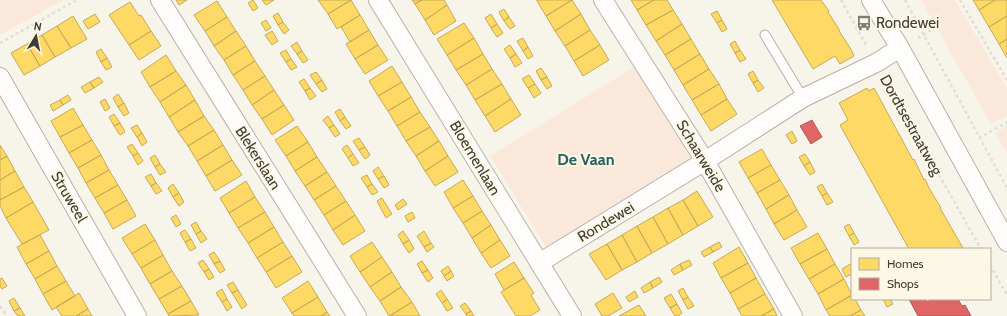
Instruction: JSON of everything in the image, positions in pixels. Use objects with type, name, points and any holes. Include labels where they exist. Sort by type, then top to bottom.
[{"type":"street","name":"Blekerslaan","points":[[160,0],[357,316]]},
{"type":"street","name":"Bloemenlaan","points":[[378,0],[538,263],[572,316]]},
{"type":"street","name":"Schaarweide","points":[[603,0],[706,161],[793,316]]},
{"type":"street","name":"Dordtsestraatweg","points":[[872,0],[1007,242]]},
{"type":"street","name":"Rondewei","points":[[538,263],[706,161],[803,98],[876,63],[900,48]]},
{"type":"street","name":"Struweel","points":[[0,77],[137,316]]},
{"type":"lane","points":[[765,35],[803,98]]},
{"type":"path","points":[[0,43],[77,0]]},
{"type":"path","name":"Dordtsestraatweg","points":[[840,0],[980,248]]},
{"type":"path","points":[[905,0],[1007,188]]},
{"type":"path","points":[[960,0],[1007,80]]},
{"type":"path","points":[[925,35],[933,29]]},
{"type":"path","points":[[979,138],[1007,122]]},
{"type":"path","points":[[991,267],[1007,295]]},
{"type":"path","points":[[0,306],[7,316]]},
{"type":"shaded area","points":[[0,0],[63,0],[0,35]]},
{"type":"shaded area","points":[[921,0],[955,0],[1007,88],[1007,116],[991,124]]},
{"type":"shaded area","points":[[634,67],[693,162],[548,250],[490,156]]},
{"type":"shaded area","points":[[1007,126],[1007,153],[995,133]]},
{"type":"building: Homes","points":[[176,0],[187,0],[179,5]]},
{"type":"building: Homes","points":[[253,0],[258,8],[253,11],[248,3]]},
{"type":"building: Homes","points":[[262,0],[274,0],[266,5]]},
{"type":"building: Homes","points":[[318,0],[351,0],[328,14]]},
{"type":"building: Homes","points":[[351,0],[360,15],[337,29],[328,14]]},
{"type":"building: Homes","points":[[412,0],[422,0],[415,4]]},
{"type":"building: Homes","points":[[422,0],[444,0],[447,5],[425,20],[415,4]]},
{"type":"building: Homes","points":[[537,0],[572,0],[546,16]]},
{"type":"building: Homes","points":[[572,0],[581,14],[555,31],[546,16]]},
{"type":"building: Homes","points":[[631,0],[654,0],[637,10]]},
{"type":"building: Homes","points":[[654,0],[667,0],[673,10],[646,25],[637,10]]},
{"type":"building: Homes","points":[[772,0],[821,0],[829,11],[828,12],[854,56],[840,64],[835,56],[813,69]]},
{"type":"building: Homes","points":[[973,0],[995,0],[979,10]]},
{"type":"building: Homes","points":[[995,0],[1007,0],[1007,16],[989,27],[979,10]]},
{"type":"building: Homes","points":[[217,1],[227,17],[205,31],[194,15]]},
{"type":"building: Homes","points":[[130,2],[139,16],[141,15],[151,31],[129,45],[109,15]]},
{"type":"building: Homes","points":[[447,5],[456,21],[434,35],[425,20]]},
{"type":"building: Homes","points":[[504,9],[509,17],[504,21],[499,12]]},
{"type":"building: Homes","points":[[673,10],[682,24],[656,41],[646,25]]},
{"type":"building: Homes","points":[[717,11],[722,20],[717,23],[711,14]]},
{"type":"building: Homes","points":[[278,13],[283,22],[278,25],[273,16]]},
{"type":"building: Homes","points":[[95,14],[100,22],[88,29],[83,21]]},
{"type":"building: Homes","points":[[491,14],[497,24],[491,28],[485,18]]},
{"type":"building: Homes","points":[[581,14],[590,30],[565,46],[555,31]]},
{"type":"building: Homes","points":[[360,15],[369,30],[350,42],[341,27]]},
{"type":"building: Homes","points":[[73,16],[87,39],[71,48],[57,26]]},
{"type":"building: Homes","points":[[1007,16],[1007,39],[999,44],[989,27]]},
{"type":"building: Homes","points":[[227,17],[236,31],[214,46],[205,31]]},
{"type":"building: Homes","points":[[509,17],[515,26],[510,29],[504,21]]},
{"type":"building: Homes","points":[[266,20],[271,28],[266,31],[261,23]]},
{"type":"building: Homes","points":[[722,20],[727,29],[722,32],[717,23]]},
{"type":"building: Homes","points":[[283,22],[289,30],[284,34],[278,25]]},
{"type":"building: Homes","points":[[464,23],[474,38],[447,55],[437,39]]},
{"type":"building: Homes","points":[[497,24],[503,33],[497,37],[491,28]]},
{"type":"building: Homes","points":[[682,24],[691,39],[665,55],[656,41]]},
{"type":"building: Homes","points":[[57,26],[71,48],[55,57],[42,35]]},
{"type":"building: Homes","points":[[369,30],[378,45],[355,59],[346,44]]},
{"type":"building: Homes","points":[[590,30],[600,45],[574,61],[565,46]]},
{"type":"building: Homes","points":[[151,31],[161,46],[139,60],[129,45]]},
{"type":"building: Homes","points":[[236,31],[246,46],[224,60],[214,46]]},
{"type":"building: Homes","points":[[272,31],[278,41],[272,45],[265,35]]},
{"type":"building: Homes","points":[[42,35],[55,57],[40,66],[27,44]]},
{"type":"building: Homes","points":[[474,38],[483,54],[456,70],[447,55]]},
{"type":"building: Homes","points":[[523,38],[528,47],[523,51],[517,41]]},
{"type":"building: Homes","points":[[691,39],[700,54],[674,70],[665,55]]},
{"type":"building: Homes","points":[[1007,39],[1007,58],[999,44]]},
{"type":"building: Homes","points":[[735,41],[740,50],[735,53],[730,44]]},
{"type":"building: Homes","points":[[297,42],[302,51],[297,54],[291,46]]},
{"type":"building: Homes","points":[[27,44],[40,66],[24,75],[11,53]]},
{"type":"building: Homes","points":[[378,45],[388,60],[365,74],[355,59]]},
{"type":"building: Homes","points":[[510,45],[516,54],[510,58],[504,49]]},
{"type":"building: Homes","points":[[600,45],[609,60],[583,76],[574,61]]},
{"type":"building: Homes","points":[[246,46],[255,61],[233,75],[224,60]]},
{"type":"building: Homes","points":[[528,47],[533,56],[528,59],[523,51]]},
{"type":"building: Homes","points":[[101,49],[107,58],[101,62],[96,52]]},
{"type":"building: Homes","points":[[286,50],[291,59],[286,62],[280,53]]},
{"type":"building: Homes","points":[[740,50],[746,59],[740,62],[735,53]]},
{"type":"building: Homes","points":[[302,51],[308,60],[303,63],[297,54]]},
{"type":"building: Homes","points":[[483,54],[492,69],[466,85],[456,70]]},
{"type":"building: Homes","points":[[516,54],[522,63],[515,67],[510,58]]},
{"type":"building: Homes","points":[[700,54],[709,69],[683,85],[674,70]]},
{"type":"building: Homes","points":[[166,55],[176,71],[150,87],[141,72]]},
{"type":"building: Homes","points":[[107,58],[112,67],[106,70],[101,62]]},
{"type":"building: Homes","points":[[291,59],[297,67],[291,70],[286,62]]},
{"type":"building: Homes","points":[[255,61],[265,76],[243,90],[233,75]]},
{"type":"building: Homes","points":[[392,66],[402,82],[378,96],[369,81]]},
{"type":"building: Homes","points":[[541,68],[547,77],[541,80],[536,71]]},
{"type":"building: Homes","points":[[492,69],[502,84],[475,100],[466,85]]},
{"type":"building: Homes","points":[[709,69],[719,84],[692,100],[683,85]]},
{"type":"building: Homes","points":[[176,71],[186,85],[160,102],[150,87]]},
{"type":"building: Homes","points":[[753,71],[758,80],[753,83],[748,74]]},
{"type":"building: Homes","points":[[316,72],[322,80],[316,84],[310,75]]},
{"type":"building: Homes","points":[[529,75],[535,84],[528,88],[522,79]]},
{"type":"building: Homes","points":[[265,76],[274,90],[252,105],[243,90]]},
{"type":"building: Homes","points":[[99,77],[103,82],[94,88],[90,82]]},
{"type":"building: Homes","points":[[547,77],[552,86],[547,89],[541,80]]},
{"type":"building: Homes","points":[[304,79],[310,88],[305,91],[299,82]]},
{"type":"building: Homes","points":[[322,80],[327,89],[322,92],[316,84]]},
{"type":"building: Homes","points":[[758,80],[764,88],[758,92],[753,83]]},
{"type":"building: Homes","points":[[90,82],[94,88],[85,93],[81,87]]},
{"type":"building: Homes","points":[[402,82],[411,97],[388,111],[378,96]]},
{"type":"building: Homes","points":[[502,84],[511,99],[485,116],[475,100]]},
{"type":"building: Homes","points":[[535,84],[541,93],[534,98],[528,88]]},
{"type":"building: Homes","points":[[719,84],[727,99],[701,115],[692,100]]},
{"type":"building: Homes","points":[[186,85],[195,100],[169,117],[160,102]]},
{"type":"building: Homes","points":[[310,88],[316,96],[310,100],[305,91]]},
{"type":"building: Homes","points":[[867,88],[869,91],[874,88],[963,248],[908,248],[840,125],[848,120],[839,103]]},
{"type":"building: Homes","points":[[274,90],[284,105],[262,119],[252,105]]},
{"type":"building: Homes","points":[[118,94],[124,103],[118,107],[113,98]]},
{"type":"building: Homes","points":[[68,95],[71,100],[63,105],[60,100]]},
{"type":"building: Homes","points":[[411,97],[420,112],[397,126],[388,111]]},
{"type":"building: Homes","points":[[105,99],[110,108],[105,111],[100,102]]},
{"type":"building: Homes","points":[[511,99],[521,115],[495,132],[485,116]]},
{"type":"building: Homes","points":[[727,99],[737,114],[711,131],[701,115]]},
{"type":"building: Homes","points":[[60,100],[63,105],[53,111],[50,105]]},
{"type":"building: Homes","points":[[195,100],[204,116],[178,132],[169,117]]},
{"type":"building: Homes","points":[[124,103],[129,113],[124,116],[118,107]]},
{"type":"building: Homes","points":[[284,105],[294,120],[272,135],[262,119]]},
{"type":"building: Homes","points":[[73,108],[83,125],[60,137],[51,121]]},
{"type":"building: Homes","points":[[340,109],[345,117],[340,121],[335,112]]},
{"type":"building: Homes","points":[[420,112],[430,127],[406,141],[397,126]]},
{"type":"building: Homes","points":[[114,114],[120,123],[114,126],[109,117]]},
{"type":"building: Homes","points":[[204,116],[214,130],[188,146],[178,132]]},
{"type":"building: Homes","points":[[328,116],[334,125],[329,128],[323,120]]},
{"type":"building: Homes","points":[[345,117],[351,126],[346,129],[340,121]]},
{"type":"building: Homes","points":[[120,123],[125,132],[120,135],[114,126]]},
{"type":"building: Homes","points":[[83,125],[92,140],[69,153],[60,137]]},
{"type":"building: Homes","points":[[137,125],[142,133],[137,137],[131,128]]},
{"type":"building: Homes","points":[[334,125],[340,134],[335,137],[329,128]]},
{"type":"building: Homes","points":[[297,126],[308,142],[286,156],[275,140]]},
{"type":"building: Homes","points":[[430,127],[439,141],[416,156],[406,141]]},
{"type":"building: Homes","points":[[214,130],[223,145],[197,161],[188,146]]},
{"type":"building: Homes","points":[[792,131],[797,141],[792,144],[786,135]]},
{"type":"building: Homes","points":[[142,133],[147,142],[142,146],[137,137]]},
{"type":"building: Homes","points":[[359,138],[365,147],[359,150],[353,141]]},
{"type":"building: Homes","points":[[92,140],[101,155],[78,168],[69,153]]},
{"type":"building: Homes","points":[[439,141],[448,156],[425,171],[416,156]]},
{"type":"building: Homes","points":[[308,142],[317,157],[295,171],[286,156]]},
{"type":"building: Homes","points":[[132,144],[138,153],[133,156],[127,147]]},
{"type":"building: Homes","points":[[0,145],[7,156],[0,160]]},
{"type":"building: Homes","points":[[223,145],[232,160],[206,176],[197,161]]},
{"type":"building: Homes","points":[[347,145],[353,154],[348,158],[342,149]]},
{"type":"building: Homes","points":[[365,147],[370,155],[365,159],[359,150]]},
{"type":"building: Homes","points":[[762,149],[771,165],[748,178],[739,162]]},
{"type":"building: Homes","points":[[138,153],[143,161],[138,165],[133,156]]},
{"type":"building: Homes","points":[[353,154],[359,163],[353,166],[348,158]]},
{"type":"building: Homes","points":[[805,154],[810,162],[804,166],[799,157]]},
{"type":"building: Homes","points":[[101,155],[109,170],[86,183],[78,168]]},
{"type":"building: Homes","points":[[155,155],[160,164],[155,167],[150,158]]},
{"type":"building: Homes","points":[[7,156],[15,171],[0,180],[0,160]]},
{"type":"building: Homes","points":[[448,156],[458,172],[435,186],[425,171]]},
{"type":"building: Homes","points":[[317,157],[327,172],[305,186],[295,171]]},
{"type":"building: Homes","points":[[232,160],[242,175],[215,191],[206,176]]},
{"type":"building: Homes","points":[[810,162],[815,172],[810,175],[804,166]]},
{"type":"building: Homes","points":[[160,164],[166,172],[160,175],[155,167]]},
{"type":"building: Homes","points":[[771,165],[780,180],[757,193],[748,178]]},
{"type":"building: Homes","points":[[378,167],[384,176],[378,179],[373,171]]},
{"type":"building: Homes","points":[[109,170],[118,185],[95,198],[86,183]]},
{"type":"building: Homes","points":[[15,171],[24,187],[0,200],[0,180]]},
{"type":"building: Homes","points":[[327,172],[336,186],[314,200],[305,186]]},
{"type":"building: Homes","points":[[151,174],[156,183],[151,186],[145,177]]},
{"type":"building: Homes","points":[[367,175],[372,184],[367,187],[361,178]]},
{"type":"building: Homes","points":[[384,176],[389,185],[384,188],[378,179]]},
{"type":"building: Homes","points":[[463,180],[473,196],[453,208],[444,192]]},
{"type":"building: Homes","points":[[780,180],[789,195],[766,209],[757,193]]},
{"type":"building: Homes","points":[[246,181],[255,197],[229,213],[220,198]]},
{"type":"building: Homes","points":[[156,183],[162,191],[156,194],[151,186]]},
{"type":"building: Homes","points":[[173,184],[179,193],[173,197],[168,188]]},
{"type":"building: Homes","points":[[372,184],[378,192],[372,195],[367,187]]},
{"type":"building: Homes","points":[[822,184],[827,193],[822,196],[817,187]]},
{"type":"building: Homes","points":[[118,185],[127,200],[104,213],[95,198]]},
{"type":"building: Homes","points":[[336,186],[346,201],[324,215],[314,200]]},
{"type":"building: Homes","points":[[24,187],[33,202],[6,218],[0,206],[0,200]]},
{"type":"building: Homes","points":[[697,191],[713,217],[698,226],[683,200]]},
{"type":"building: Homes","points":[[179,193],[184,202],[179,206],[173,197]]},
{"type":"building: Homes","points":[[827,193],[833,202],[827,205],[822,196]]},
{"type":"building: Homes","points":[[789,195],[797,210],[774,224],[766,209]]},
{"type":"building: Homes","points":[[473,196],[482,211],[463,223],[453,208]]},
{"type":"building: Homes","points":[[255,197],[265,212],[238,228],[229,213]]},
{"type":"building: Homes","points":[[382,198],[392,214],[386,218],[377,201]]},
{"type":"building: Homes","points":[[403,199],[407,204],[398,210],[395,205]]},
{"type":"building: Homes","points":[[127,200],[136,216],[113,229],[104,213]]},
{"type":"building: Homes","points":[[683,200],[698,226],[683,235],[668,208]]},
{"type":"building: Homes","points":[[346,201],[355,215],[333,230],[324,215]]},
{"type":"building: Homes","points":[[33,202],[49,230],[22,244],[6,218]]},
{"type":"building: Homes","points":[[668,208],[683,235],[668,244],[653,217]]},
{"type":"building: Homes","points":[[797,210],[807,227],[784,240],[774,224]]},
{"type":"building: Homes","points":[[482,211],[491,225],[472,238],[463,223]]},
{"type":"building: Homes","points":[[265,212],[274,227],[248,243],[238,228]]},
{"type":"building: Homes","points":[[412,212],[415,218],[408,222],[405,216]]},
{"type":"building: Homes","points":[[176,215],[181,224],[176,227],[171,218]]},
{"type":"building: Homes","points":[[355,215],[365,231],[343,245],[333,230]]},
{"type":"building: Homes","points":[[653,217],[668,244],[652,253],[637,226]]},
{"type":"building: Homes","points":[[196,222],[201,231],[196,234],[191,225]]},
{"type":"building: Homes","points":[[145,224],[155,240],[132,254],[122,238]]},
{"type":"building: Homes","points":[[849,224],[854,233],[849,236],[844,227]]},
{"type":"building: Homes","points":[[491,225],[500,240],[481,253],[472,238]]},
{"type":"building: Homes","points":[[637,226],[652,253],[637,262],[622,235]]},
{"type":"building: Homes","points":[[274,227],[283,242],[257,258],[248,243]]},
{"type":"building: Homes","points":[[185,230],[191,239],[185,242],[180,233]]},
{"type":"building: Homes","points":[[201,231],[207,239],[201,243],[196,234]]},
{"type":"building: Homes","points":[[403,231],[409,240],[403,244],[398,235]]},
{"type":"building: Homes","points":[[424,231],[431,243],[424,247],[417,236]]},
{"type":"building: Homes","points":[[818,233],[827,249],[800,264],[791,248]]},
{"type":"building: Homes","points":[[854,233],[859,242],[854,245],[849,236]]},
{"type":"building: Homes","points":[[40,235],[49,251],[26,264],[17,247]]},
{"type":"building: Homes","points":[[622,235],[637,262],[622,270],[607,244]]},
{"type":"building: Homes","points":[[191,239],[196,248],[190,251],[185,242]]},
{"type":"building: Homes","points":[[155,240],[163,255],[141,268],[132,254]]},
{"type":"building: Homes","points":[[409,240],[414,249],[409,253],[403,244]]},
{"type":"building: Homes","points":[[500,240],[510,256],[491,268],[481,253]]},
{"type":"building: Homes","points":[[283,242],[292,256],[266,272],[257,258]]},
{"type":"building: Homes","points":[[372,242],[382,257],[360,272],[350,256]]},
{"type":"building: Homes","points":[[719,242],[722,247],[713,252],[710,247]]},
{"type":"building: Homes","points":[[431,243],[434,247],[427,252],[424,247]]},
{"type":"building: Homes","points":[[607,244],[622,270],[606,280],[589,254]]},
{"type":"building: Homes","points":[[710,247],[713,252],[704,257],[701,252]]},
{"type":"building: Homes","points":[[739,247],[748,263],[721,278],[713,263]]},
{"type":"building: Homes","points":[[827,249],[835,264],[809,279],[800,264]]},
{"type":"building: Homes","points":[[49,251],[57,266],[35,279],[26,264]]},
{"type":"building: Homes","points":[[214,252],[220,261],[214,264],[209,255]]},
{"type":"building: Homes","points":[[163,255],[172,271],[150,284],[141,268]]},
{"type":"building: Homes","points":[[292,256],[302,272],[276,288],[266,272]]},
{"type":"building: Homes","points":[[382,257],[392,272],[370,287],[360,272]]},
{"type":"building: Homes","points":[[203,260],[209,269],[204,272],[198,263]]},
{"type":"building: Homes","points":[[689,260],[692,265],[683,270],[680,264]]},
{"type":"building: Homes","points":[[220,261],[225,270],[220,273],[214,264]]},
{"type":"building: Homes","points":[[422,261],[428,270],[422,273],[417,264]]},
{"type":"building: Homes","points":[[514,262],[524,278],[504,290],[495,274]]},
{"type":"building: Homes","points":[[748,263],[756,278],[730,293],[721,278]]},
{"type":"building: Homes","points":[[680,264],[683,270],[674,275],[671,270]]},
{"type":"building: Homes","points":[[835,264],[844,279],[818,294],[809,279]]},
{"type":"building: Homes","points":[[851,264],[851,274],[846,277],[842,269]]},
{"type":"building: Homes","points":[[57,266],[66,281],[43,294],[35,279]]},
{"type":"building: Homes","points":[[448,266],[451,271],[444,276],[441,271]]},
{"type":"building: Homes","points":[[209,269],[214,277],[209,280],[204,272]]},
{"type":"building: Homes","points":[[428,270],[433,278],[428,282],[422,273]]},
{"type":"building: Homes","points":[[172,271],[182,286],[159,299],[150,284]]},
{"type":"building: Homes","points":[[451,271],[454,276],[447,281],[444,276]]},
{"type":"building: Homes","points":[[392,272],[401,287],[380,301],[370,287]]},
{"type":"building: Homes","points":[[659,277],[662,282],[653,288],[650,282]]},
{"type":"building: Homes","points":[[2,278],[7,286],[2,289],[0,286],[0,279]]},
{"type":"building: Homes","points":[[524,278],[534,293],[531,295],[540,310],[530,316],[516,316],[501,292]]},
{"type":"building: Homes","points":[[756,278],[765,294],[738,309],[730,293]]},
{"type":"building: Homes","points":[[844,279],[851,296],[826,310],[818,294]]},
{"type":"building: Homes","points":[[66,281],[75,296],[52,310],[43,294]]},
{"type":"building: Homes","points":[[308,281],[318,297],[292,313],[282,298]]},
{"type":"building: Homes","points":[[233,282],[238,290],[232,293],[227,285]]},
{"type":"building: Homes","points":[[650,282],[653,288],[644,293],[641,288]]},
{"type":"building: Homes","points":[[182,286],[191,301],[168,314],[159,299]]},
{"type":"building: Homes","points":[[401,287],[412,302],[389,316],[380,301]]},
{"type":"building: Homes","points":[[683,288],[688,297],[683,300],[678,291]]},
{"type":"building: Homes","points":[[222,289],[227,299],[222,302],[216,293]]},
{"type":"building: Homes","points":[[238,290],[247,305],[242,309],[232,293]]},
{"type":"building: Homes","points":[[441,290],[447,299],[442,303],[436,294]]},
{"type":"building: Homes","points":[[635,291],[638,297],[629,302],[626,297]]},
{"type":"building: Homes","points":[[79,293],[88,309],[76,316],[62,316],[56,307]]},
{"type":"building: Homes","points":[[613,293],[622,308],[608,316],[602,316],[595,304]]},
{"type":"building: Homes","points":[[671,294],[677,304],[670,308],[664,298]]},
{"type":"building: Homes","points":[[765,294],[774,309],[761,316],[742,316],[738,309]]},
{"type":"building: Homes","points":[[851,296],[851,300],[856,300],[861,310],[850,316],[830,316],[826,310]]},
{"type":"building: Homes","points":[[318,297],[327,312],[321,316],[294,316],[292,313]]},
{"type":"building: Homes","points":[[688,297],[694,306],[688,309],[683,300]]},
{"type":"building: Homes","points":[[14,298],[20,308],[14,311],[9,301]]},
{"type":"building: Homes","points":[[227,299],[232,307],[227,311],[222,302]]},
{"type":"building: Homes","points":[[447,299],[453,308],[447,311],[442,303]]},
{"type":"building: Homes","points":[[884,300],[891,300],[893,304],[887,307]]},
{"type":"building: Homes","points":[[191,301],[199,315],[169,316],[168,314]]},
{"type":"building: Homes","points":[[412,302],[420,316],[390,316]]},
{"type":"building: Homes","points":[[465,303],[471,311],[466,314],[460,306]]},
{"type":"building: Homes","points":[[677,304],[682,313],[675,316],[670,308]]},
{"type":"building: Homes","points":[[639,305],[646,316],[619,316]]},
{"type":"building: Homes","points":[[20,308],[25,316],[18,316],[14,311]]},
{"type":"building: Homes","points":[[88,309],[92,316],[76,316]]},
{"type":"building: Homes","points":[[774,309],[777,316],[761,316]]},
{"type":"building: Homes","points":[[861,310],[865,316],[850,316]]},
{"type":"building: Homes","points":[[471,311],[474,316],[467,316],[466,314]]},
{"type":"building: Homes","points":[[327,312],[330,316],[321,316]]},
{"type":"building: Shops","points":[[812,120],[822,137],[811,144],[800,126]]},
{"type":"building: Shops","points":[[910,300],[926,300],[927,302],[931,300],[959,300],[962,306],[965,305],[971,316],[918,316]]},
{"type":"place","name":"Rondewei","points":[[864,23]]},
{"type":"district","name":"De Vaan","points":[[586,159]]}]
